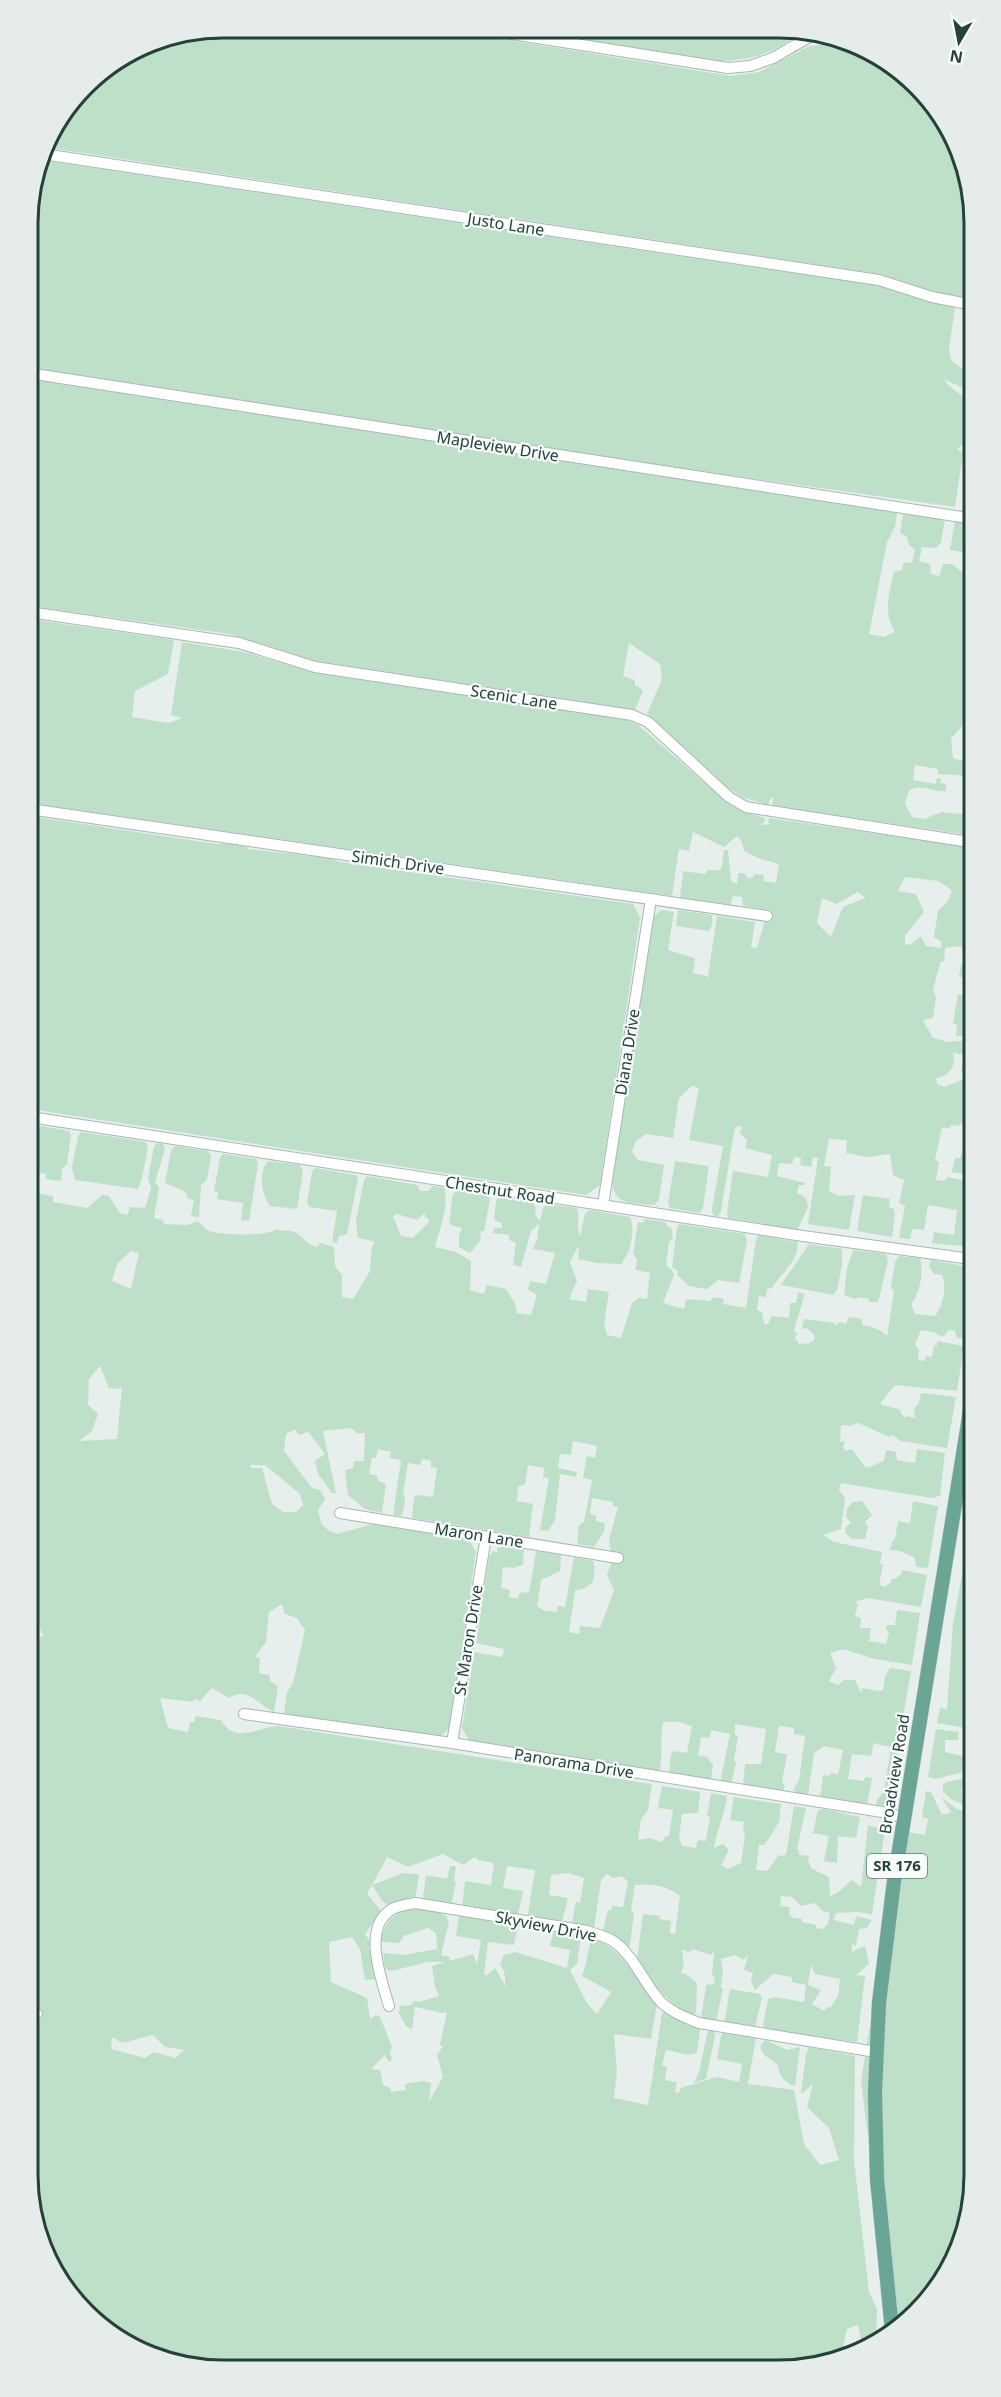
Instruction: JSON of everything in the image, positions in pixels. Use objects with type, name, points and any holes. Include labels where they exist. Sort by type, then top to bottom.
[{"type":"main road","name":"Broadview Road","points":[[891,2321],[877,2179],[876,2052],[885,1943],[963,1452]]},
{"type":"street","points":[[536,38],[734,68],[750,66],[773,58],[804,40]]},
{"type":"street","name":"Justo Lane","points":[[51,155],[879,280],[932,297],[964,303]]},
{"type":"street","name":"Mapleview Drive","points":[[38,375],[964,517]]},
{"type":"street","name":"Scenic Lane","points":[[38,613],[239,643],[315,667],[632,715],[648,722],[729,797],[746,807],[964,841]]},
{"type":"street","name":"Simich Drive","points":[[38,810],[767,916]]},
{"type":"street","name":"Diana Drive","points":[[603,1205],[651,899]]},
{"type":"street","name":"Chestnut Road","points":[[38,1118],[838,1242],[963,1258]]},
{"type":"street","name":"Maron Lane","points":[[340,1513],[618,1558]]},
{"type":"street","name":"St Maron Drive","points":[[452,1743],[486,1537]]},
{"type":"street","name":"Panorama Drive","points":[[244,1714],[452,1743],[888,1813],[904,1818]]},
{"type":"street","name":"Skyview Drive","points":[[389,2006],[376,1948],[377,1931],[383,1917],[390,1910],[415,1903],[586,1931],[613,1941],[627,1955],[663,2003],[677,2014],[699,2023],[876,2052]]},
{"type":"green space","points":[[211,38],[495,38],[731,76],[759,72],[809,46],[826,44],[871,62],[909,92],[939,130],[957,175],[964,223],[964,297],[939,293],[879,274],[54,148],[69,120],[83,101],[110,76],[130,62],[152,52],[187,41]]},
{"type":"green space","points":[[574,38],[793,38],[773,50],[752,57],[716,61]]},
{"type":"green space","points":[[49,161],[751,267],[841,280],[853,279],[855,282],[871,284],[955,308],[949,349],[951,361],[964,368],[964,388],[944,379],[964,397],[964,443],[957,449],[963,453],[955,507],[697,472],[661,465],[660,474],[639,462],[244,401],[241,405],[227,401],[226,398],[38,369],[38,211]]},
{"type":"green space","points":[[38,381],[897,512],[895,527],[887,542],[869,634],[884,637],[895,632],[888,610],[894,572],[902,570],[904,562],[912,563],[915,550],[909,545],[907,537],[900,533],[903,514],[945,519],[941,543],[936,548],[922,547],[919,561],[930,564],[931,574],[939,576],[943,564],[952,564],[964,573],[964,724],[951,739],[953,758],[964,761],[964,776],[938,774],[938,769],[915,765],[913,780],[936,784],[937,778],[941,779],[940,783],[946,784],[946,791],[915,788],[909,790],[905,803],[912,817],[924,819],[942,812],[964,814],[964,834],[772,806],[771,797],[768,805],[742,797],[725,786],[647,714],[662,679],[660,664],[629,643],[623,676],[635,680],[635,685],[643,690],[635,710],[316,661],[230,634],[38,607]]},
{"type":"green space","points":[[955,521],[964,522],[964,551],[950,550]]},
{"type":"green space","points":[[38,620],[174,640],[168,674],[135,691],[132,717],[168,723],[183,718],[171,715],[182,642],[244,652],[315,673],[623,719],[637,724],[730,805],[746,813],[765,818],[764,823],[758,825],[772,824],[768,823],[769,818],[964,846],[964,949],[960,946],[945,948],[944,961],[941,961],[933,990],[936,997],[933,1018],[923,1020],[933,1038],[948,1042],[964,1041],[964,1055],[953,1053],[954,1062],[951,1070],[936,1078],[937,1084],[944,1087],[964,1080],[964,1124],[951,1125],[950,1129],[942,1127],[935,1160],[939,1162],[936,1180],[944,1181],[948,1177],[964,1180],[963,1246],[932,1243],[934,1232],[954,1235],[957,1210],[928,1205],[924,1230],[912,1229],[910,1239],[899,1238],[905,1206],[899,1203],[904,1180],[893,1175],[890,1154],[867,1157],[846,1153],[847,1140],[829,1139],[824,1166],[831,1167],[829,1191],[839,1196],[855,1195],[849,1230],[808,1224],[818,1158],[813,1157],[811,1167],[800,1165],[801,1158],[794,1157],[792,1164],[779,1163],[777,1176],[805,1183],[799,1185],[797,1193],[806,1198],[808,1207],[798,1229],[728,1218],[733,1171],[768,1177],[772,1155],[745,1148],[747,1140],[740,1133],[742,1126],[735,1127],[721,1211],[718,1217],[713,1215],[712,1209],[723,1146],[689,1140],[699,1088],[692,1086],[679,1098],[673,1138],[646,1134],[636,1141],[632,1152],[638,1160],[664,1165],[659,1199],[655,1205],[627,1202],[617,1196],[612,1183],[653,917],[661,910],[674,912],[668,950],[695,958],[693,973],[707,976],[707,982],[717,916],[755,922],[751,947],[757,948],[765,920],[770,919],[769,910],[743,906],[742,897],[733,896],[730,905],[680,898],[683,871],[705,874],[707,870],[721,870],[724,850],[728,850],[731,881],[737,884],[738,873],[745,873],[747,878],[753,877],[754,874],[764,875],[763,881],[776,883],[779,864],[744,851],[741,840],[737,836],[724,847],[693,832],[689,851],[679,849],[672,896],[38,804]],"holes":[[[905,877],[938,881],[952,890],[948,901],[938,911],[934,937],[941,941],[941,948],[926,946],[921,936],[911,944],[905,945],[905,936],[924,912],[916,894],[898,891]],[[858,892],[865,898],[843,907],[831,937],[817,923],[822,898],[836,904]]]},
{"type":"green space","points":[[38,817],[217,844],[244,842],[248,849],[329,858],[340,862],[633,904],[640,918],[600,1185],[586,1195],[38,1110]]},
{"type":"green space","points":[[678,910],[712,915],[712,925],[709,931],[676,926]]},
{"type":"green space","points":[[964,963],[964,985],[963,978],[959,976]]},
{"type":"green space","points":[[958,994],[964,996],[964,1035],[956,1036],[957,1025],[953,1024]]},
{"type":"green space","points":[[41,1126],[69,1131],[71,1135],[67,1164],[62,1169],[61,1181],[46,1179],[46,1174],[38,1172],[38,1128]]},
{"type":"green space","points":[[81,1132],[146,1142],[148,1147],[138,1189],[75,1180],[72,1168],[78,1136]]},
{"type":"green space","points":[[157,1143],[163,1144],[165,1149],[155,1182],[159,1188],[154,1218],[163,1220],[164,1224],[188,1225],[198,1221],[209,1231],[223,1234],[254,1234],[271,1232],[276,1229],[291,1231],[314,1246],[317,1247],[320,1243],[334,1247],[335,1266],[342,1275],[342,1297],[353,1299],[370,1271],[372,1245],[375,1244],[373,1241],[358,1238],[356,1221],[364,1180],[367,1176],[417,1185],[420,1191],[429,1191],[432,1186],[444,1188],[445,1210],[435,1247],[456,1252],[471,1261],[470,1290],[484,1294],[487,1285],[506,1289],[515,1304],[517,1313],[531,1315],[537,1295],[528,1290],[530,1281],[546,1284],[555,1253],[533,1249],[539,1224],[531,1231],[521,1267],[513,1265],[516,1243],[509,1240],[509,1235],[493,1233],[494,1228],[502,1228],[502,1223],[494,1220],[496,1201],[499,1197],[533,1202],[536,1208],[535,1215],[540,1221],[543,1208],[547,1204],[577,1208],[580,1236],[585,1214],[589,1210],[630,1217],[631,1243],[622,1264],[597,1263],[578,1259],[579,1245],[570,1262],[577,1281],[569,1299],[586,1302],[588,1289],[609,1292],[604,1324],[607,1335],[621,1338],[632,1303],[639,1298],[647,1299],[650,1273],[635,1270],[637,1260],[633,1253],[638,1222],[642,1223],[645,1219],[665,1222],[668,1227],[671,1227],[673,1238],[669,1242],[666,1265],[674,1275],[663,1303],[684,1309],[686,1299],[710,1301],[713,1297],[724,1299],[723,1304],[746,1308],[758,1235],[797,1242],[793,1260],[772,1288],[767,1289],[766,1297],[759,1296],[757,1310],[762,1312],[764,1324],[768,1324],[772,1316],[789,1318],[790,1303],[796,1303],[798,1292],[804,1294],[794,1332],[798,1333],[795,1338],[799,1344],[807,1345],[815,1339],[814,1334],[806,1328],[802,1329],[804,1319],[835,1323],[835,1326],[840,1322],[846,1324],[849,1317],[862,1319],[862,1325],[876,1329],[887,1336],[894,1292],[891,1287],[895,1262],[899,1256],[920,1258],[922,1270],[920,1282],[911,1304],[915,1314],[935,1316],[942,1302],[944,1291],[942,1275],[934,1274],[929,1267],[931,1260],[963,1266],[963,1339],[957,1338],[955,1331],[949,1330],[944,1336],[921,1330],[915,1344],[919,1351],[918,1360],[925,1361],[926,1356],[932,1357],[937,1341],[963,1346],[957,1391],[895,1385],[881,1402],[881,1405],[899,1409],[904,1418],[906,1416],[915,1418],[914,1408],[919,1403],[921,1393],[956,1397],[947,1448],[900,1441],[893,1435],[890,1437],[881,1434],[857,1423],[841,1427],[840,1441],[845,1442],[843,1447],[845,1451],[852,1449],[866,1468],[884,1461],[888,1450],[896,1452],[897,1460],[915,1463],[917,1449],[945,1453],[940,1496],[931,1498],[841,1483],[839,1490],[845,1498],[841,1529],[823,1535],[834,1542],[882,1552],[880,1563],[883,1564],[879,1585],[886,1587],[890,1584],[891,1579],[895,1579],[902,1573],[902,1570],[927,1575],[921,1607],[868,1598],[854,1602],[858,1604],[855,1616],[861,1618],[860,1628],[871,1628],[869,1641],[886,1644],[889,1632],[886,1630],[887,1625],[895,1625],[897,1610],[920,1613],[912,1665],[875,1659],[843,1649],[830,1653],[836,1668],[829,1681],[838,1685],[844,1680],[855,1680],[861,1693],[862,1688],[883,1690],[885,1677],[890,1668],[911,1671],[888,1805],[876,1806],[877,1800],[884,1791],[891,1747],[874,1742],[871,1756],[852,1754],[848,1779],[864,1781],[865,1777],[872,1778],[867,1805],[820,1798],[823,1775],[838,1774],[843,1750],[824,1746],[814,1753],[808,1796],[795,1794],[794,1788],[799,1780],[805,1736],[794,1734],[794,1728],[779,1726],[775,1752],[787,1754],[782,1782],[785,1786],[782,1792],[743,1786],[745,1764],[761,1764],[766,1729],[735,1724],[735,1735],[738,1736],[734,1760],[736,1763],[731,1785],[720,1783],[730,1734],[711,1730],[710,1738],[701,1737],[698,1755],[707,1757],[713,1765],[711,1781],[669,1774],[671,1754],[674,1751],[687,1753],[692,1726],[679,1722],[663,1722],[659,1773],[469,1741],[462,1728],[474,1652],[502,1657],[504,1649],[476,1643],[489,1557],[493,1551],[498,1553],[497,1548],[504,1546],[524,1549],[523,1565],[513,1568],[503,1567],[501,1588],[510,1590],[509,1597],[518,1599],[520,1592],[529,1593],[536,1551],[561,1555],[560,1571],[541,1580],[537,1606],[545,1611],[557,1612],[558,1606],[565,1607],[574,1557],[593,1561],[595,1567],[593,1582],[575,1591],[569,1632],[579,1634],[580,1626],[600,1628],[614,1590],[607,1575],[615,1552],[611,1551],[609,1540],[618,1507],[613,1506],[613,1502],[592,1498],[590,1514],[596,1516],[596,1521],[605,1523],[604,1532],[594,1547],[577,1544],[579,1525],[584,1522],[592,1480],[583,1478],[587,1456],[595,1458],[597,1446],[573,1441],[571,1455],[560,1454],[558,1468],[577,1472],[576,1477],[560,1474],[555,1520],[548,1531],[540,1530],[549,1478],[543,1477],[544,1468],[528,1465],[525,1484],[518,1487],[517,1501],[533,1504],[529,1537],[412,1518],[414,1497],[418,1495],[433,1497],[437,1468],[431,1467],[431,1461],[422,1459],[420,1465],[408,1463],[403,1510],[401,1516],[393,1515],[401,1460],[390,1458],[391,1452],[378,1449],[376,1458],[372,1458],[369,1474],[377,1476],[378,1481],[386,1484],[382,1513],[365,1509],[348,1495],[345,1470],[353,1468],[354,1461],[364,1461],[365,1433],[357,1433],[351,1428],[323,1431],[336,1493],[332,1493],[318,1474],[315,1461],[325,1454],[308,1432],[299,1435],[295,1429],[286,1434],[284,1451],[312,1488],[320,1490],[325,1499],[318,1510],[321,1523],[328,1530],[337,1534],[373,1524],[459,1538],[471,1543],[476,1552],[450,1726],[442,1735],[431,1737],[284,1714],[287,1692],[293,1683],[305,1630],[297,1618],[285,1614],[282,1604],[269,1612],[266,1642],[255,1657],[260,1658],[259,1673],[270,1675],[270,1681],[278,1686],[274,1712],[247,1695],[235,1695],[229,1698],[212,1688],[200,1701],[160,1698],[168,1728],[188,1732],[190,1722],[194,1722],[196,1716],[221,1720],[233,1732],[247,1733],[278,1726],[652,1784],[648,1810],[641,1819],[638,1840],[650,1838],[662,1842],[666,1836],[669,1836],[673,1810],[658,1808],[662,1786],[700,1792],[698,1813],[682,1814],[679,1838],[682,1846],[696,1848],[698,1840],[706,1841],[711,1793],[727,1796],[714,1848],[723,1844],[729,1850],[721,1865],[728,1869],[741,1863],[745,1835],[744,1822],[730,1820],[734,1797],[781,1804],[779,1822],[764,1845],[759,1845],[756,1870],[767,1871],[778,1856],[786,1855],[794,1806],[806,1808],[797,1849],[799,1855],[809,1856],[808,1861],[812,1869],[829,1877],[830,1896],[852,1880],[861,1887],[868,1825],[885,1830],[872,1914],[836,1913],[834,1920],[854,1925],[856,1916],[872,1920],[867,1928],[859,1929],[856,1946],[852,1943],[852,1952],[865,1946],[869,1964],[856,1975],[865,1976],[857,2042],[765,2030],[763,2025],[768,1999],[774,1997],[804,2002],[806,1985],[792,1982],[792,1977],[773,1974],[755,1990],[751,1981],[753,1973],[744,1970],[748,1955],[743,1960],[735,1955],[721,1959],[723,1973],[721,1986],[719,1986],[723,1988],[716,2022],[701,2019],[706,1985],[714,1984],[715,1978],[712,1975],[714,1954],[692,1949],[691,1952],[682,1950],[684,1965],[681,1973],[686,1974],[697,1983],[696,2012],[693,2016],[675,2004],[655,1985],[637,1960],[643,1914],[660,1916],[659,1919],[671,1921],[670,1933],[675,1934],[680,1896],[659,1886],[635,1885],[631,1911],[634,1913],[628,1948],[604,1933],[603,1930],[608,1910],[611,1910],[612,1906],[623,1907],[628,1882],[622,1876],[613,1878],[607,1874],[601,1880],[592,1929],[572,1922],[576,1902],[580,1903],[584,1878],[568,1873],[551,1875],[549,1895],[568,1898],[562,1922],[529,1917],[535,1870],[507,1866],[503,1888],[523,1891],[518,1915],[462,1907],[465,1881],[491,1885],[494,1863],[478,1860],[475,1857],[463,1865],[443,1854],[408,1867],[387,1857],[367,1893],[381,1911],[365,1934],[372,1944],[368,1949],[370,1949],[376,1979],[365,1980],[360,1949],[352,1937],[329,1942],[331,1982],[367,1998],[370,2019],[376,2015],[380,2017],[392,2047],[390,2053],[392,2059],[389,2062],[385,2055],[371,2069],[380,2070],[383,2085],[390,2088],[391,2092],[406,2090],[405,2084],[423,2081],[431,2083],[429,2102],[443,2077],[437,2055],[443,2046],[440,2045],[447,2012],[415,2007],[412,2029],[406,2026],[399,2013],[400,2006],[439,1996],[435,1987],[432,1966],[446,1962],[427,1962],[392,1971],[385,1969],[383,1953],[404,1955],[437,1949],[436,1933],[428,1928],[404,1936],[399,1943],[380,1942],[389,1921],[396,1914],[414,1908],[435,1911],[446,1916],[449,1922],[441,1955],[450,1957],[449,1961],[473,1954],[477,1964],[481,1940],[456,1936],[459,1915],[518,1925],[514,1945],[488,1942],[484,1973],[486,1976],[495,1968],[506,1987],[504,1971],[500,1964],[504,1955],[515,1952],[567,1968],[570,1950],[550,1946],[553,1934],[556,1930],[581,1937],[577,1964],[570,1970],[587,2003],[597,2014],[611,1992],[582,1976],[592,1939],[603,1943],[621,1957],[657,2004],[651,2039],[614,2034],[617,2071],[614,2098],[648,2105],[662,2013],[666,2012],[700,2029],[697,2053],[688,2055],[666,2050],[662,2065],[667,2067],[665,2080],[677,2082],[675,2092],[679,2093],[681,2088],[717,2077],[739,2082],[742,2064],[717,2059],[721,2036],[723,2033],[756,2038],[748,2084],[794,2090],[804,2144],[820,2165],[839,2160],[829,2128],[807,2107],[813,2084],[801,2094],[806,2054],[809,2047],[855,2056],[854,2160],[869,2292],[877,2309],[876,2331],[871,2335],[861,2340],[858,2325],[847,2329],[843,2347],[802,2358],[778,2360],[211,2359],[163,2350],[130,2335],[92,2305],[62,2267],[44,2222],[39,2198],[38,2174],[38,1637],[44,1636],[38,1626],[38,1193],[53,1196],[53,1202],[87,1208],[102,1195],[109,1196],[120,1213],[127,1215],[130,1207],[145,1208],[151,1188],[148,1178],[154,1147]],"holes":[[[425,1213],[429,1222],[413,1238],[401,1236],[393,1216],[397,1214],[417,1220]],[[131,1251],[139,1253],[131,1289],[112,1281],[117,1264]],[[100,1366],[109,1388],[122,1387],[117,1439],[79,1441],[92,1431],[98,1414],[88,1405],[89,1379]],[[250,1465],[265,1465],[300,1494],[303,1505],[296,1512],[283,1512],[272,1504],[262,1468],[251,1468]],[[781,1896],[792,1897],[801,1906],[815,1903],[822,1911],[830,1913],[828,1924],[823,1929],[816,1928],[816,1925],[793,1918],[789,1914],[790,1907],[780,1906]],[[811,1965],[815,1974],[840,1979],[838,1996],[830,2008],[827,2007],[824,2011],[812,2004],[821,1990],[808,1985]],[[153,2035],[165,2047],[184,2050],[175,2058],[154,2052],[145,2058],[111,2049],[112,2037],[122,2043]]]},
{"type":"green space","points":[[175,1146],[208,1151],[211,1156],[207,1180],[201,1185],[199,1217],[191,1216],[194,1200],[187,1198],[186,1192],[165,1183],[171,1150]]},
{"type":"green space","points":[[964,1147],[964,1174],[952,1172],[955,1158],[960,1158]]},
{"type":"green space","points":[[223,1154],[256,1159],[258,1164],[249,1221],[241,1220],[243,1203],[217,1199],[218,1192],[214,1191],[220,1158]]},
{"type":"green space","points":[[268,1161],[300,1165],[303,1171],[297,1209],[270,1206],[264,1195],[262,1183],[263,1172]]},
{"type":"green space","points":[[675,1161],[709,1166],[703,1208],[699,1213],[670,1208],[668,1203]]},
{"type":"green space","points":[[315,1168],[356,1175],[358,1179],[347,1234],[338,1237],[337,1243],[332,1242],[337,1211],[309,1207],[307,1202],[312,1172]]},
{"type":"green space","points":[[458,1190],[488,1195],[490,1200],[484,1231],[481,1231],[480,1241],[470,1253],[459,1247],[459,1235],[462,1228],[453,1226],[449,1222],[453,1194]]},
{"type":"green space","points":[[863,1195],[890,1199],[889,1207],[893,1208],[895,1213],[892,1237],[857,1231]]},
{"type":"green space","points":[[679,1224],[745,1234],[747,1241],[739,1283],[718,1280],[707,1289],[689,1286],[677,1275],[678,1271],[672,1267]]},
{"type":"green space","points":[[809,1244],[842,1249],[842,1265],[837,1291],[834,1295],[781,1285]]},
{"type":"green space","points":[[853,1250],[886,1254],[888,1261],[878,1302],[869,1302],[869,1299],[858,1297],[856,1299],[844,1295],[847,1268]]},
{"type":"green space","points":[[862,1501],[872,1515],[865,1522],[868,1527],[865,1539],[853,1539],[846,1534],[845,1528],[851,1523],[846,1517],[847,1509],[852,1502]]},
{"type":"green space","points":[[913,1501],[938,1506],[928,1568],[916,1567],[915,1558],[900,1551],[890,1550],[892,1541],[895,1539],[898,1521],[910,1523]]},
{"type":"green space","points":[[963,1568],[963,1727],[937,1723],[940,1708],[947,1709],[953,1624]]},
{"type":"green space","points":[[936,1729],[959,1732],[958,1740],[945,1740],[945,1752],[963,1756],[963,1772],[935,1779],[928,1777]]},
{"type":"green space","points":[[963,1779],[961,1789],[963,1804],[951,1799],[943,1792],[943,1785]]},
{"type":"green space","points":[[926,1791],[931,1792],[942,1815],[951,1812],[941,1797],[963,1811],[963,2186],[957,2222],[944,2256],[918,2296],[891,2321],[861,2081],[901,1831],[925,1835],[928,1819],[922,1817]]},
{"type":"green space","points":[[824,1809],[860,1817],[856,1838],[838,1836],[837,1863],[824,1861],[829,1836],[813,1833],[818,1810]]},
{"type":"green space","points":[[450,1866],[456,1866],[454,1881],[456,1882],[451,1905],[424,1901],[426,1875],[447,1879]]},
{"type":"green space","points":[[403,1873],[419,1874],[415,1900],[389,1906],[382,1901],[372,1885]]},
{"type":"green space","points":[[730,1989],[760,1994],[762,1997],[755,2028],[724,2024]]},
{"type":"green space","points":[[709,2030],[714,2031],[715,2036],[706,2079],[694,2083],[699,2072]]},
{"type":"green space","points":[[765,2040],[788,2050],[800,2047],[795,2086],[785,2081],[778,2065],[763,2054],[760,2046]]}]
